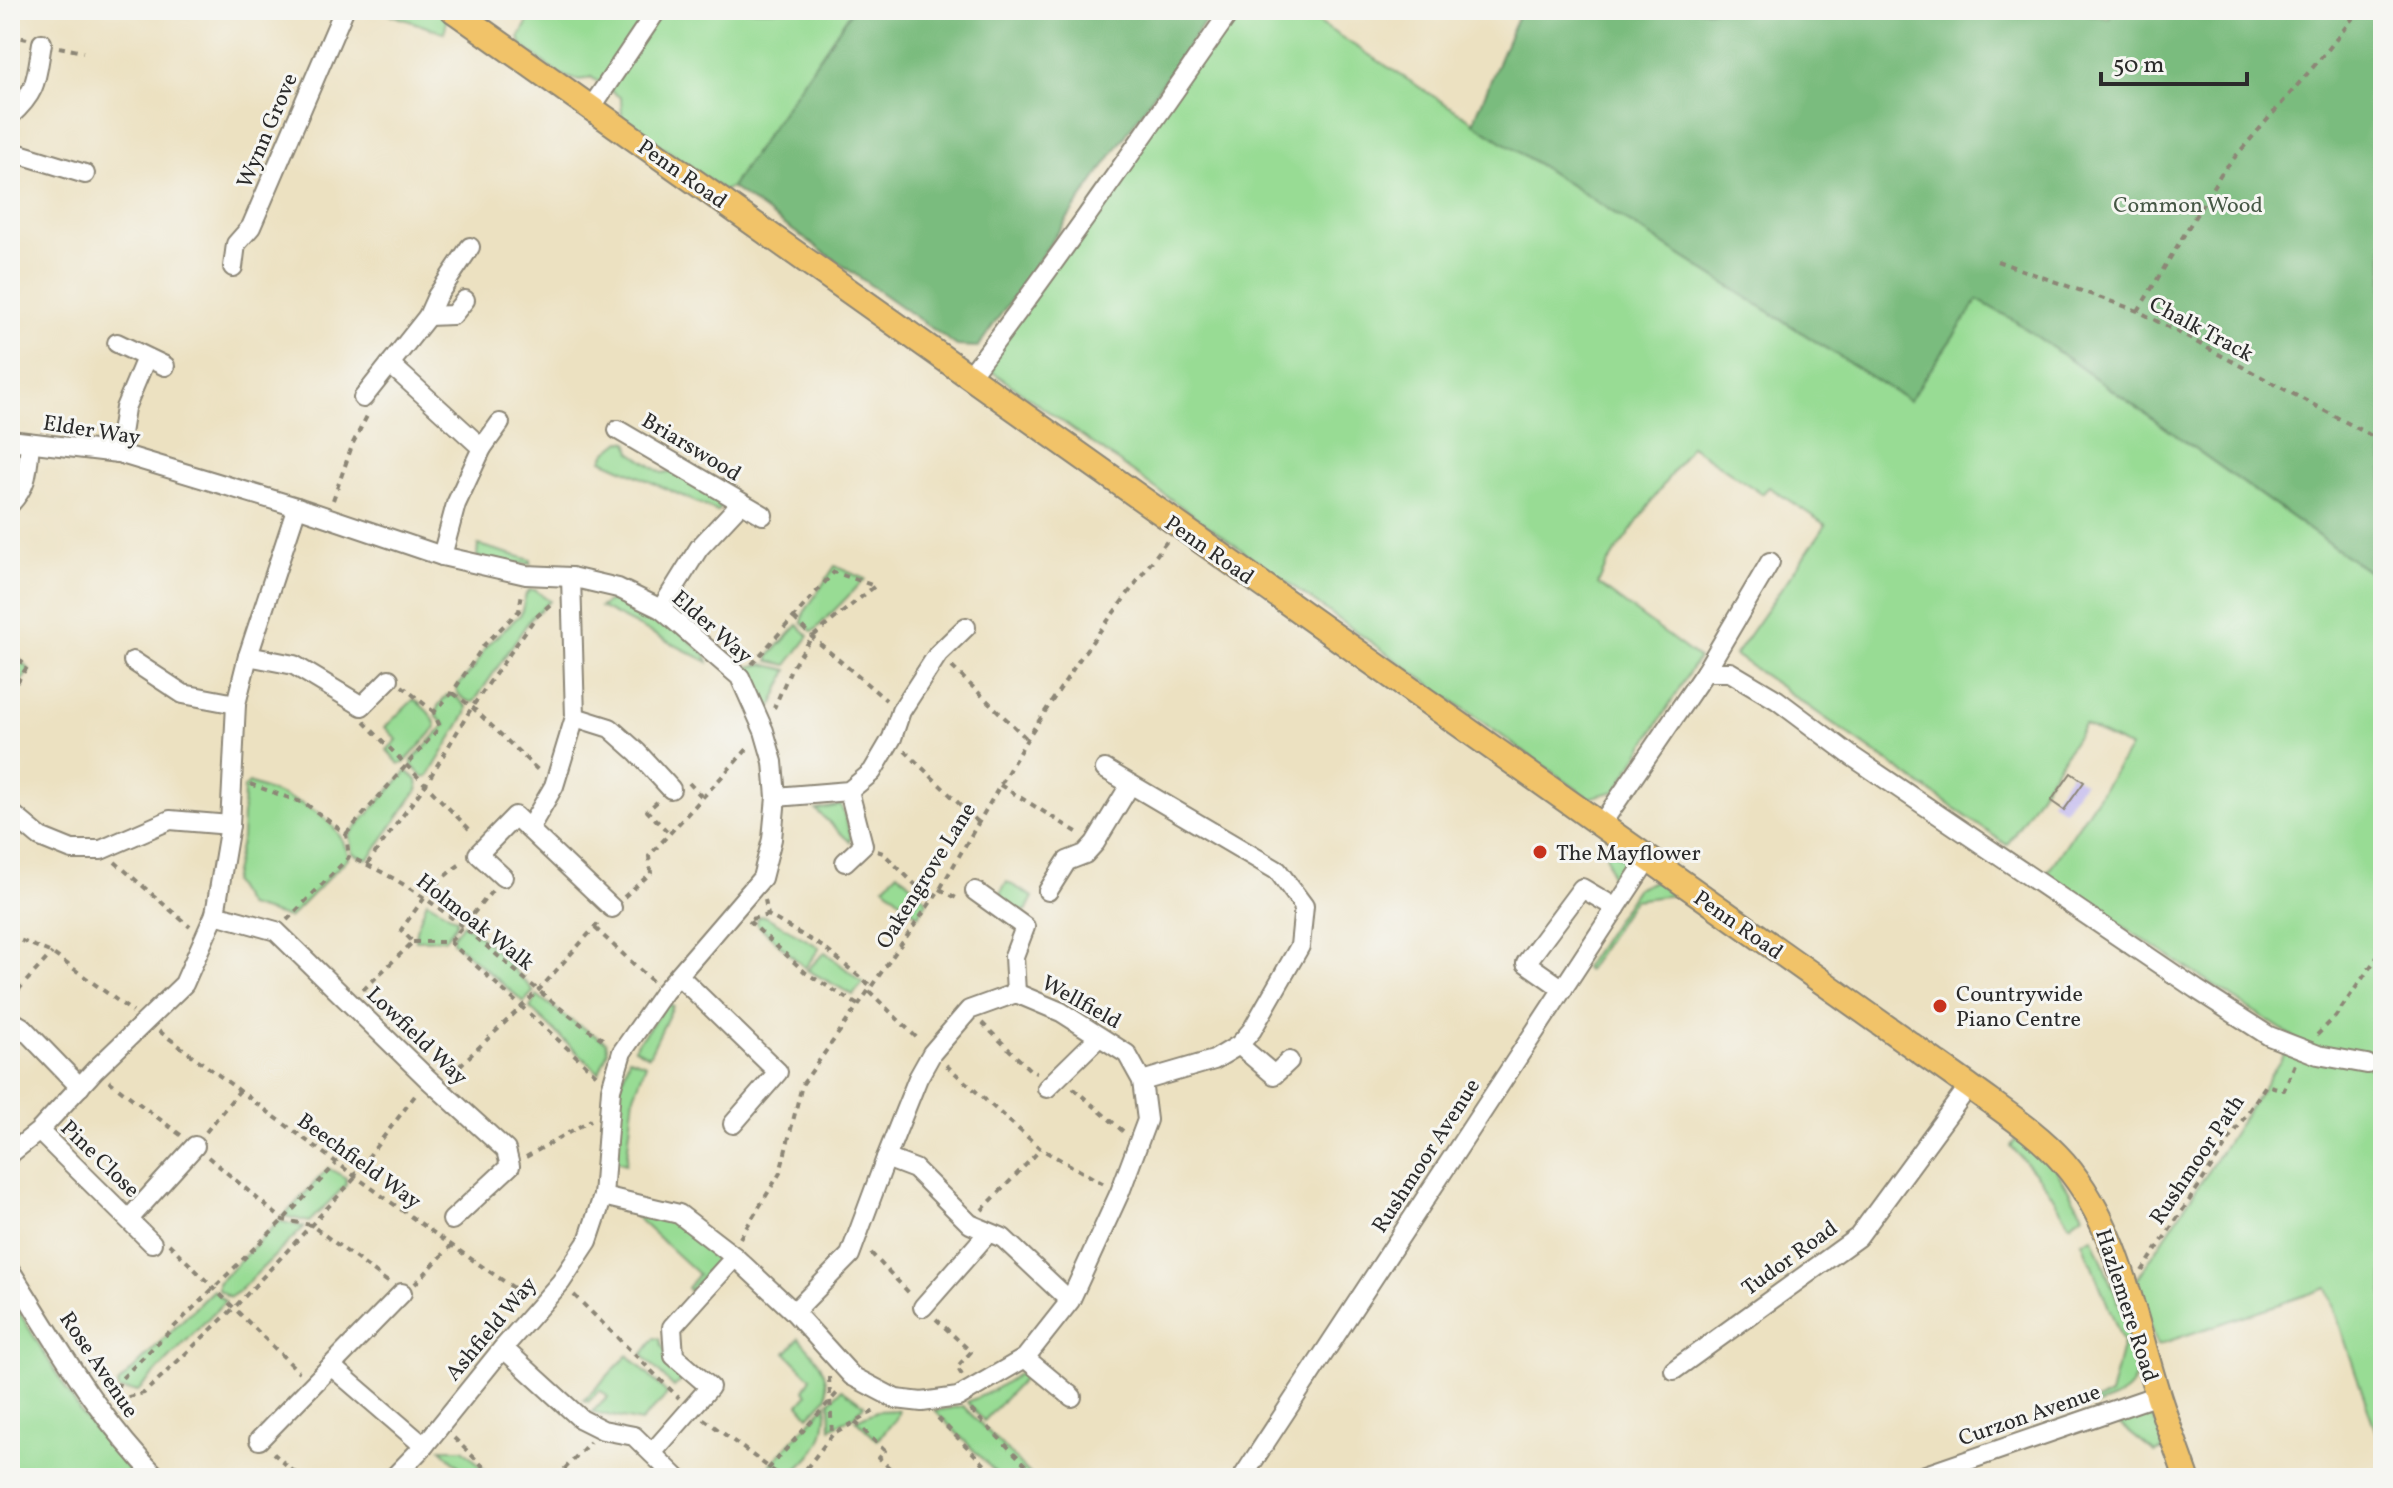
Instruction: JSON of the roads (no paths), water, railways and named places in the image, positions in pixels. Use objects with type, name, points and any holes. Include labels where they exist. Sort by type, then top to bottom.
[{"type":"main road","name":"Penn Road","points":[[453,10],[1969,1086]]},
{"type":"main road","name":"Hazlemere Road","points":[[1969,1086],[2044,1142],[2065,1164],[2103,1226],[2187,1478]]},
{"type":"street","name":"Wynn Grove","points":[[233,267],[236,244],[251,227],[344,10]]},
{"type":"street","points":[[591,108],[657,10]]},
{"type":"street","points":[[969,377],[1087,217],[1231,10]]},
{"type":"street","points":[[10,116],[29,99],[42,43]]},
{"type":"street","points":[[10,151],[85,174]]},
{"type":"street","points":[[363,398],[428,316],[437,296],[470,247]]},
{"type":"street","points":[[428,316],[453,315],[465,300]]},
{"type":"street","points":[[117,343],[165,366]]},
{"type":"street","points":[[118,453],[125,408],[146,358]]},
{"type":"street","points":[[390,364],[482,448]]},
{"type":"street","points":[[442,556],[456,504],[482,448],[500,423]]},
{"type":"street","name":"Briarswood","points":[[618,430],[763,515]]},
{"type":"street","name":"Elder Way","points":[[10,440],[118,453],[297,507],[442,556],[526,575],[618,588],[661,609],[740,677],[764,731],[773,762],[776,797],[772,839],[762,878],[741,916],[664,992],[622,1052],[608,1110],[603,1196]]},
{"type":"street","points":[[10,504],[23,490],[26,481],[30,444]]},
{"type":"street","name":"Briarswood","points":[[661,609],[699,548],[741,503]]},
{"type":"street","points":[[10,1154],[39,1131],[95,1070],[184,984],[204,939],[215,914],[230,825],[236,704],[248,656],[297,507]]},
{"type":"street","points":[[1600,826],[1705,672],[1770,562]]},
{"type":"street","points":[[529,829],[554,786],[575,717],[570,582]]},
{"type":"street","points":[[776,797],[849,791],[872,772],[892,738],[901,711],[938,654],[966,627]]},
{"type":"street","points":[[248,656],[294,665],[362,706],[389,679]]},
{"type":"street","points":[[133,661],[183,694],[236,704]]},
{"type":"street","points":[[1705,672],[1730,672],[1777,700],[1853,757],[2269,1036],[2301,1050],[2367,1064]]},
{"type":"street","points":[[575,717],[610,728],[671,789]]},
{"type":"street","points":[[1105,769],[1278,871],[1304,906],[1300,946],[1252,1030],[1239,1045],[1214,1060],[1142,1081]]},
{"type":"street","points":[[1048,891],[1067,861],[1085,854],[1095,843],[1130,785]]},
{"type":"street","points":[[845,862],[863,845],[849,791]]},
{"type":"street","points":[[10,812],[40,837],[72,850],[101,850],[170,820],[230,825]]},
{"type":"street","points":[[503,877],[482,850],[515,816],[612,908]]},
{"type":"street","name":"Rushmoor Avenue","points":[[1242,1478],[1648,859]]},
{"type":"street","points":[[1563,989],[1526,963],[1582,888],[1616,908]]},
{"type":"street","points":[[975,891],[1025,927],[1014,956],[1016,993]]},
{"type":"street","name":"Lowfield Way","points":[[215,914],[276,931],[432,1083],[506,1150],[510,1166],[452,1220]]},
{"type":"street","points":[[679,976],[778,1072],[733,1124]]},
{"type":"street","name":"Wellfield","points":[[603,1196],[679,1214],[735,1257],[794,1312],[852,1376],[896,1399],[922,1402],[958,1397],[1025,1358],[1070,1301],[1120,1192],[1147,1120],[1142,1081],[1127,1054],[1061,1012],[1016,993],[969,1010],[932,1053],[918,1078],[850,1255],[794,1312]]},
{"type":"street","points":[[10,1020],[22,1027],[80,1087]]},
{"type":"street","points":[[1047,1088],[1099,1037]]},
{"type":"street","points":[[1239,1045],[1274,1075],[1289,1061]]},
{"type":"street","name":"Tudor Road","points":[[1674,1370],[1858,1237],[1969,1086]]},
{"type":"street","name":"Pine Close","points":[[39,1131],[152,1243]]},
{"type":"street","name":"Pine Close","points":[[129,1219],[195,1146]]},
{"type":"street","points":[[886,1158],[915,1169],[970,1224],[1003,1238],[1070,1301]]},
{"type":"street","name":"Ashfield Way","points":[[393,1478],[424,1446],[561,1282],[588,1241],[603,1196]]},
{"type":"street","points":[[923,1307],[988,1233]]},
{"type":"street","points":[[652,1453],[710,1387],[674,1356],[672,1327],[735,1257]]},
{"type":"street","name":"Rose Avenue","points":[[10,1270],[106,1406],[133,1454],[158,1478]]},
{"type":"street","points":[[259,1440],[402,1293]]},
{"type":"street","points":[[503,1348],[581,1419],[603,1430],[634,1436],[677,1478]]},
{"type":"street","points":[[1025,1358],[1072,1397]]},
{"type":"street","points":[[331,1366],[424,1446]]},
{"type":"street","name":"Curzon Avenue","points":[[1917,1478],[2158,1395]]},
{"type":"place","name":"The Mayflower","points":[[1540,852]]},
{"type":"place","name":"Countrywide Piano Centre","points":[[1940,1006]]},
{"type":"park label","name":"Common Wood","points":[[2188,204]]}]
